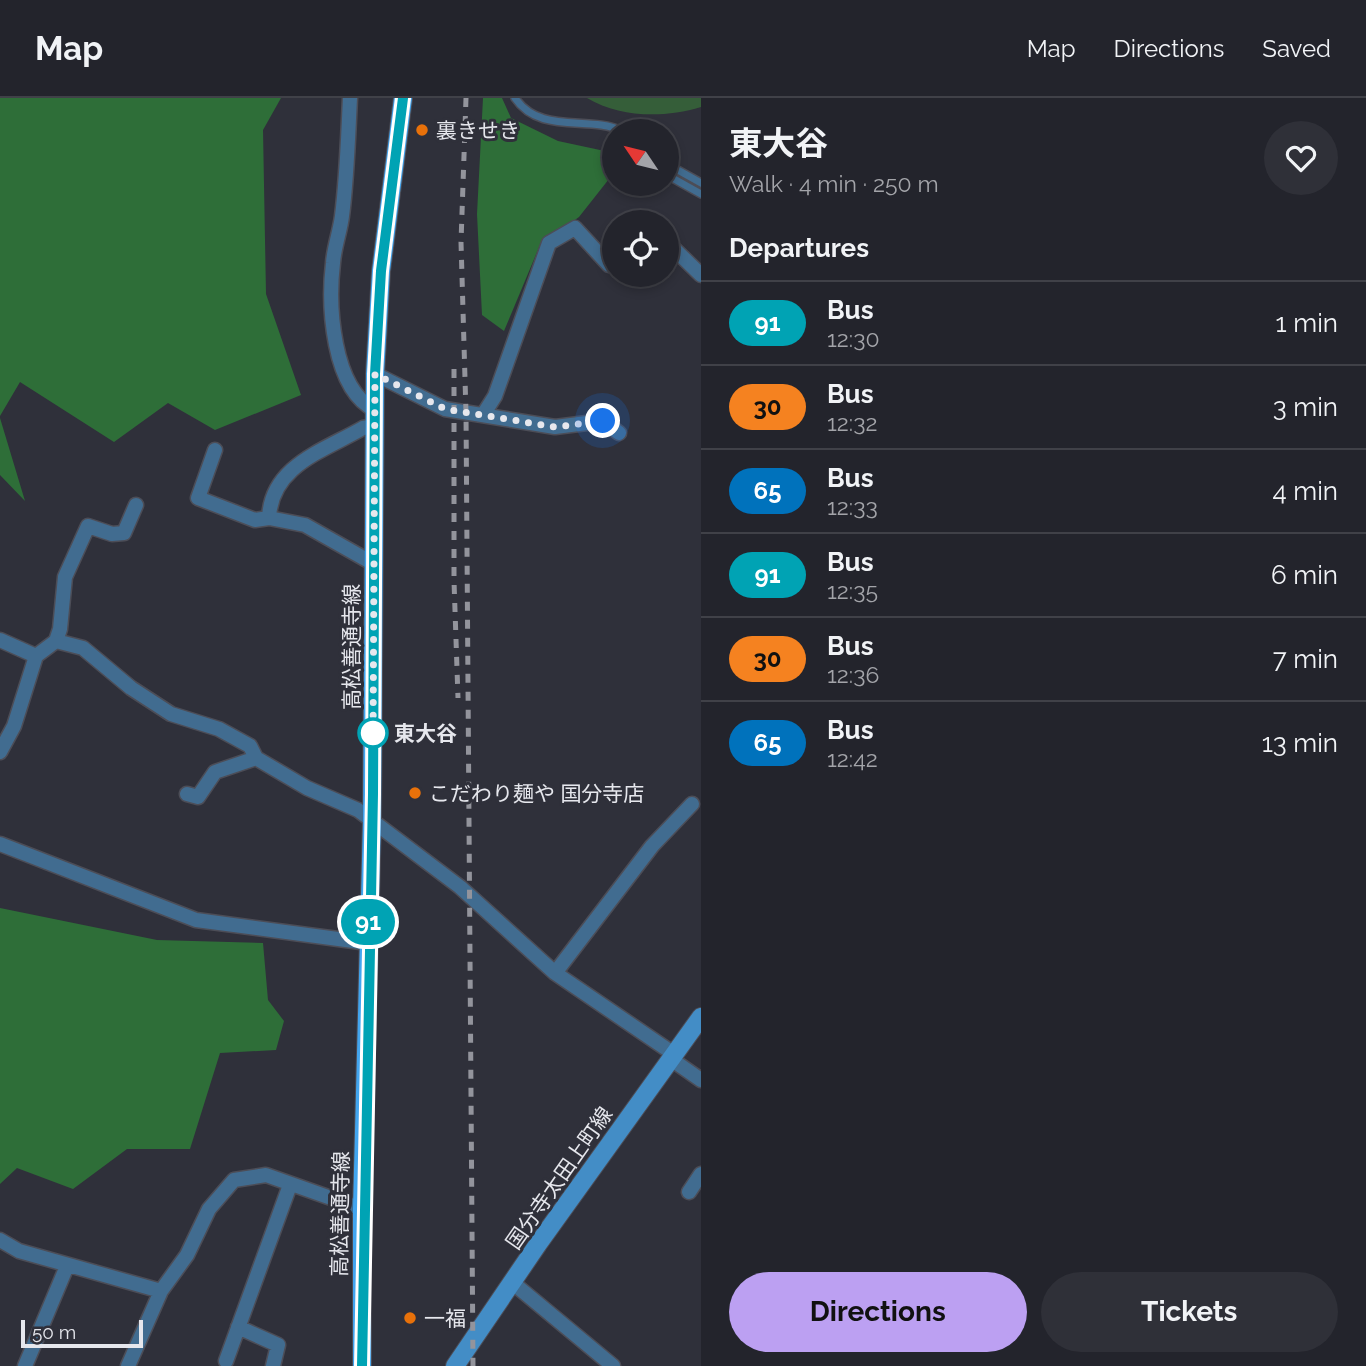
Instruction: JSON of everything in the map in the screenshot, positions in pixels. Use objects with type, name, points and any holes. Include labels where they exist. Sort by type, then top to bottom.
[{"type":"main road","name":"高松善通寺線","points":[[362,1366],[362,1209],[372,820],[375,374],[381,271],[403,98]]},
{"type":"main road","name":"国分寺太田上町線","points":[[455,1366],[701,1017]]},
{"type":"street","points":[[269,518],[270,500],[284,474],[363,428],[375,418],[354,394],[343,370],[332,311],[333,263],[342,216],[350,98]]},
{"type":"street","points":[[483,415],[495,396],[549,243],[575,228],[602,257]]},
{"type":"street","points":[[679,254],[701,275]]},
{"type":"street","points":[[375,374],[445,409],[555,427],[603,421],[619,433]]},
{"type":"street","points":[[215,450],[198,498],[233,514],[256,520],[269,518],[305,525],[374,564]]},
{"type":"street","points":[[0,752],[14,726],[36,656],[56,641],[60,629],[65,577],[88,526],[112,534],[124,533],[136,505]]},
{"type":"street","points":[[0,640],[36,656]]},
{"type":"street","points":[[56,641],[83,648],[131,688],[171,715],[219,729],[250,746],[256,758],[323,797],[358,810],[416,850],[555,973],[701,1080]]},
{"type":"street","points":[[187,794],[198,797],[215,772],[256,758]]},
{"type":"street","points":[[555,973],[653,846],[692,804]]},
{"type":"street","points":[[0,844],[196,920],[245,929],[368,943]]},
{"type":"street","points":[[689,1192],[701,1174]]},
{"type":"street","points":[[128,1366],[161,1291],[187,1255],[209,1209],[234,1180],[266,1175],[362,1209]]},
{"type":"street","points":[[226,1361],[290,1185]]},
{"type":"street","points":[[0,1240],[19,1251],[161,1291]]},
{"type":"street","points":[[25,1366],[67,1266]]},
{"type":"street","points":[[513,1283],[595,1361],[613,1366]]},
{"type":"street","points":[[238,1327],[278,1345],[273,1366]]},
{"type":"lane","points":[[515,98],[538,116],[560,123],[602,126]]},
{"type":"lane","points":[[679,171],[701,183]]},
{"type":"lane","points":[[679,182],[701,194]]},
{"type":"green space","points":[[0,98],[281,98],[263,130],[266,294],[301,395],[215,430],[168,403],[114,442],[20,382],[0,416]]},
{"type":"green space","points":[[483,98],[502,98],[511,118],[558,141],[602,150],[602,188],[579,217],[540,245],[504,331],[482,315],[477,214]]},
{"type":"green space","points":[[587,98],[701,98],[701,107],[672,113],[628,113],[600,105]]},
{"type":"green space","points":[[0,418],[25,501],[0,475]]},
{"type":"green space","points":[[0,908],[157,940],[263,943],[268,1000],[284,1021],[276,1050],[220,1053],[190,1149],[127,1149],[73,1189],[17,1168],[0,1184]]},
{"type":"railway","points":[[466,98],[461,242],[466,413],[473,1366]]},
{"type":"railway","points":[[454,369],[454,581],[458,698]]},
{"type":"bus line","name":"91","points":[[362,1366],[362,1209],[373,794],[375,374],[381,271],[403,98]]},
{"type":"place","name":"裏きせき","points":[[422,130]]},
{"type":"place","name":"東大谷","points":[[373,733]]},
{"type":"place","name":"こだわり麺や 国分寺店","points":[[415,793]]},
{"type":"place","name":"一福","points":[[410,1318]]},
{"type":"route","points":[[373,733],[373,743],[375,374],[445,409],[555,427],[603,421]]}]
